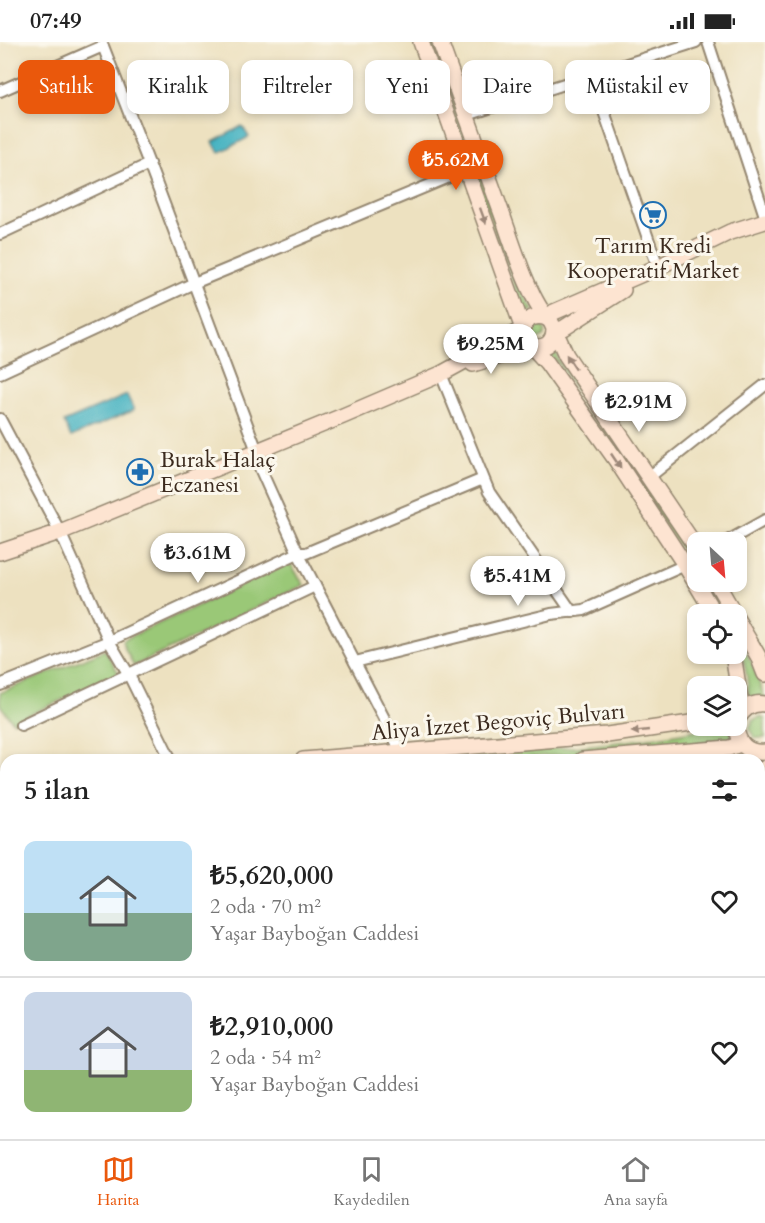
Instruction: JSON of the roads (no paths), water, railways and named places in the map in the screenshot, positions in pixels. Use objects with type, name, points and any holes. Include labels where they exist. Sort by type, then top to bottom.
[{"type":"street","points":[[421,42],[525,339],[547,363],[616,460],[708,604]]},
{"type":"street","points":[[0,552],[60,532],[441,374],[532,346],[542,347],[550,342],[554,326],[532,292],[517,256],[440,42]]},
{"type":"street","points":[[637,60],[696,42]]},
{"type":"street","points":[[547,318],[554,312],[765,218],[708,42]]},
{"type":"street","points":[[0,91],[103,46],[194,283],[256,451],[259,466],[298,554],[400,751]]},
{"type":"street","points":[[467,115],[565,83]]},
{"type":"street","points":[[605,114],[658,267]]},
{"type":"street","points":[[0,234],[149,164]]},
{"type":"street","points":[[0,373],[194,283],[466,170]]},
{"type":"street","points":[[554,332],[564,328],[658,267]]},
{"type":"street","points":[[441,374],[523,329],[531,318],[542,316],[547,318]]},
{"type":"street","points":[[554,332],[566,355],[687,534]]},
{"type":"street","points":[[441,374],[489,492],[572,612]]},
{"type":"street","points":[[649,477],[765,386]]},
{"type":"street","points":[[0,419],[60,532],[109,641],[129,675],[168,754]]},
{"type":"street","points":[[0,685],[109,641],[298,554],[306,553],[483,478]]},
{"type":"street","points":[[743,532],[765,520]]},
{"type":"street","points":[[355,662],[551,614],[584,610],[685,565]]},
{"type":"street","points":[[21,725],[315,586]]},
{"type":"street","points":[[747,637],[765,674]]},
{"type":"street","points":[[752,646],[765,658]]},
{"type":"street","points":[[747,711],[754,704],[765,704]]},
{"type":"street","name":"Aliya İzzet Begoviç Bulvarı","points":[[368,754],[607,735],[687,724]]},
{"type":"street","points":[[737,736],[744,751],[765,752]]},
{"type":"street","name":"Aliya İzzet Begoviç Bulvarı","points":[[660,754],[729,748],[744,751]]},
{"type":"water","points":[[242,126],[249,137],[219,153],[213,142]]},
{"type":"water","points":[[127,395],[134,410],[71,437],[64,422]]},
{"type":"place","name":"Tarım Kredi Kooperatif Market","points":[[653,215]]},
{"type":"place","name":"Burak Halaç Eczanesi","points":[[140,472]]}]
